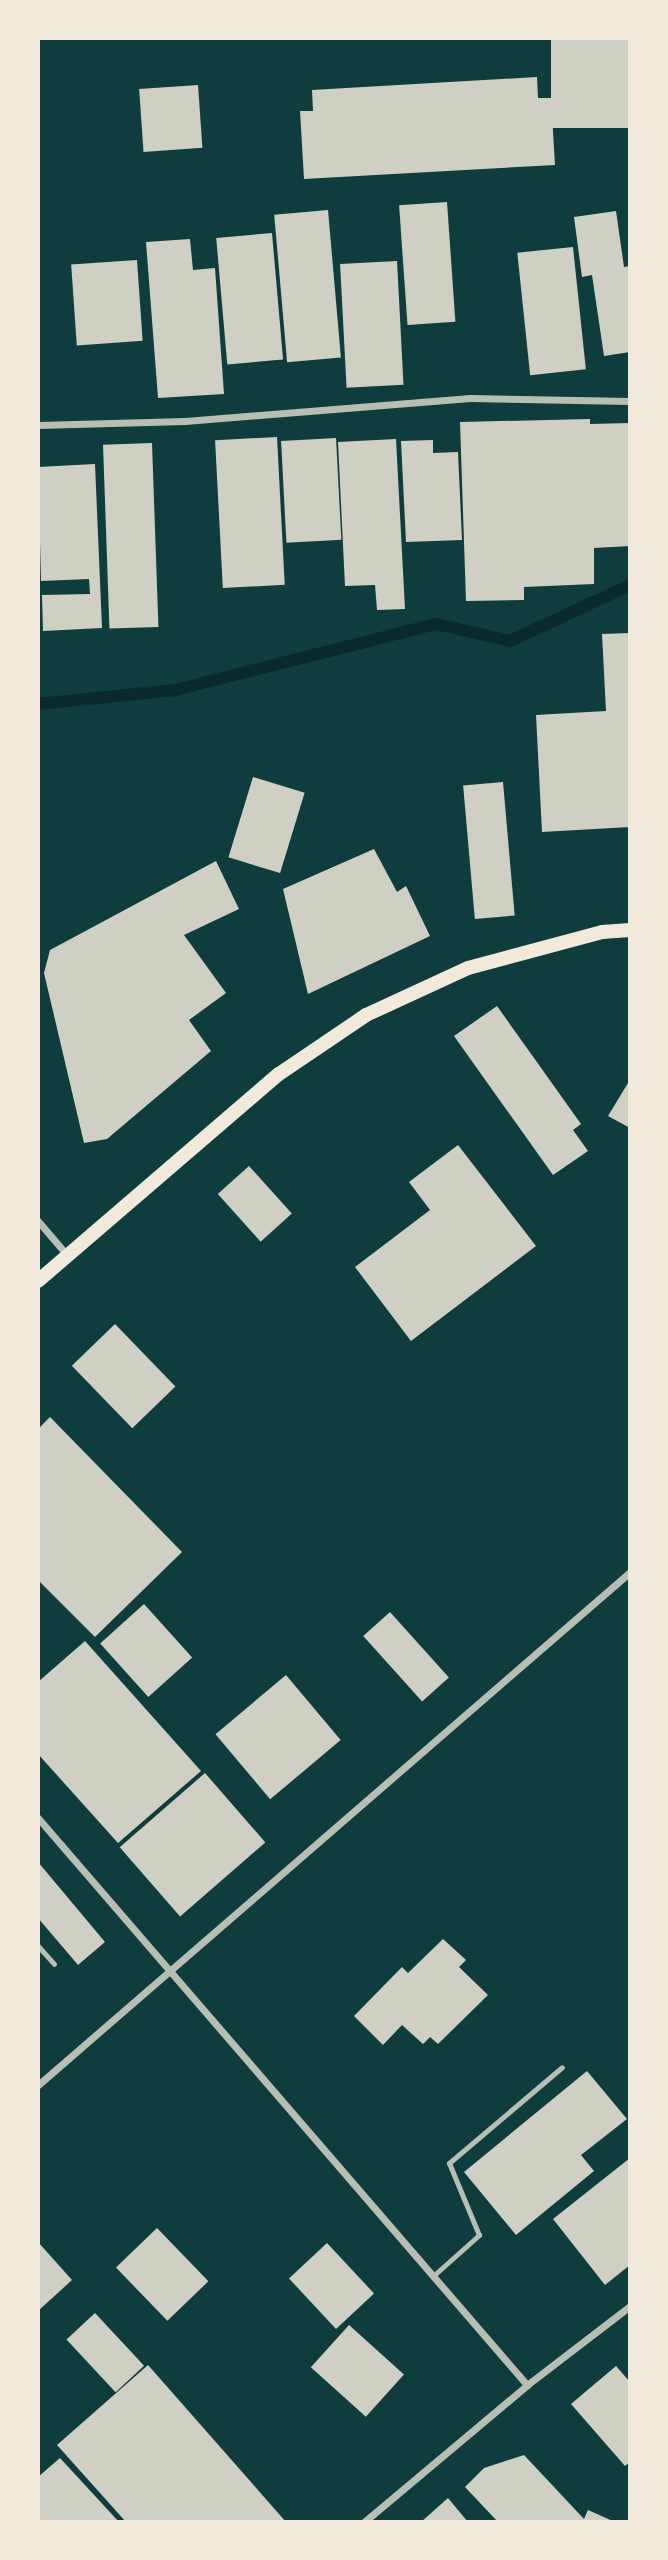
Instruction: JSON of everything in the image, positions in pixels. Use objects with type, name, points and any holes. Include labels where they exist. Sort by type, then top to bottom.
[{"type":"main road","points":[[38,1282],[66,1255],[279,1074],[366,1015],[468,968],[602,932],[629,930]]},
{"type":"street","points":[[38,425],[185,421],[470,398],[629,401]]},
{"type":"street","points":[[38,1221],[66,1255]]},
{"type":"street","points":[[38,2085],[629,1572]]},
{"type":"street","points":[[38,1818],[527,2385]]},
{"type":"street","points":[[364,2522],[527,2385],[629,2306]]},
{"type":"lane","points":[[38,1946],[54,1964]]},
{"type":"lane","points":[[433,2276],[479,2235],[449,2163],[562,2067]]},
{"type":"building","points":[[551,38],[630,38],[630,128],[551,128]]},
{"type":"building","points":[[537,77],[538,98],[551,98],[555,165],[304,179],[300,111],[313,111],[312,90]]},
{"type":"building","points":[[198,85],[202,148],[144,152],[139,89]]},
{"type":"building","points":[[447,202],[455,322],[407,325],[399,205]]},
{"type":"building","points":[[328,210],[341,357],[287,362],[274,215]]},
{"type":"building","points":[[616,211],[624,267],[630,266],[630,352],[604,356],[592,275],[582,277],[574,217]]},
{"type":"building","points":[[272,233],[283,360],[227,364],[216,238]]},
{"type":"building","points":[[190,239],[193,270],[215,268],[224,394],[158,398],[146,242]]},
{"type":"building","points":[[573,247],[586,369],[530,375],[517,253]]},
{"type":"building","points":[[137,260],[143,341],[77,345],[71,265]]},
{"type":"building","points":[[397,261],[403,385],[347,388],[340,264]]},
{"type":"building","points":[[590,419],[590,424],[630,423],[630,546],[594,548],[594,584],[524,587],[524,600],[466,601],[460,422]]},
{"type":"building","points":[[277,437],[285,585],[223,588],[215,440]]},
{"type":"building","points":[[336,438],[341,540],[286,543],[281,441]]},
{"type":"building","points":[[396,439],[405,609],[377,610],[375,585],[345,586],[338,442]]},
{"type":"building","points":[[433,440],[433,453],[458,452],[462,540],[406,542],[401,441]]},
{"type":"building","points":[[152,443],[158,627],[109,629],[103,445]]},
{"type":"building","points":[[95,464],[102,628],[43,631],[42,595],[90,594],[89,579],[41,581],[38,467]]},
{"type":"building","points":[[630,633],[630,827],[542,832],[536,715],[606,711],[602,634]]},
{"type":"building","points":[[253,777],[305,793],[280,873],[228,857]]},
{"type":"building","points":[[503,782],[515,915],[475,919],[463,785]]},
{"type":"building","points":[[374,849],[397,892],[406,886],[430,936],[308,994],[283,889]]},
{"type":"building","points":[[216,861],[239,909],[184,935],[226,993],[189,1020],[211,1051],[107,1139],[84,1143],[44,973],[50,950]]},
{"type":"building","points":[[497,1006],[581,1124],[573,1130],[588,1151],[553,1175],[454,1036]]},
{"type":"building","points":[[628,1083],[630,1084],[630,1128],[608,1116]]},
{"type":"building","points":[[458,1145],[536,1246],[411,1341],[355,1267],[430,1210],[409,1182]]},
{"type":"building","points":[[249,1166],[292,1214],[261,1242],[218,1194]]},
{"type":"building","points":[[115,1324],[175,1387],[132,1428],[72,1366]]},
{"type":"building","points":[[50,1417],[182,1552],[95,1637],[38,1580],[38,1429]]},
{"type":"building","points":[[144,1604],[192,1658],[148,1697],[100,1643]]},
{"type":"building","points":[[390,1612],[449,1677],[422,1701],[363,1636]]},
{"type":"building","points":[[85,1641],[201,1771],[118,1843],[38,1754],[38,1682]]},
{"type":"building","points":[[286,1675],[341,1740],[270,1799],[216,1734]]},
{"type":"building","points":[[205,1773],[265,1842],[180,1917],[120,1847]]},
{"type":"building","points":[[38,1862],[105,1942],[78,1965],[38,1918]]},
{"type":"building","points":[[443,1939],[466,1960],[459,1967],[488,1995],[438,2044],[430,2037],[423,2044],[402,2025],[383,2045],[354,2016],[402,1967],[408,1973]]},
{"type":"building","points":[[587,2071],[627,2119],[581,2155],[594,2171],[516,2235],[464,2172]]},
{"type":"building","points":[[630,2158],[630,2265],[605,2285],[553,2219]]},
{"type":"building","points":[[157,2228],[208,2281],[167,2321],[116,2268]]},
{"type":"building","points":[[38,2242],[72,2280],[38,2311]]},
{"type":"building","points":[[327,2243],[374,2293],[336,2329],[289,2278]]},
{"type":"building","points":[[95,2313],[144,2366],[116,2392],[66,2340]]},
{"type":"building","points":[[349,2325],[404,2375],[366,2417],[311,2367]]},
{"type":"building","points":[[148,2365],[286,2522],[126,2522],[57,2445]]},
{"type":"building","points":[[616,2366],[630,2382],[630,2462],[625,2466],[571,2404]]},
{"type":"building","points":[[524,2455],[584,2519],[588,2510],[615,2522],[498,2522],[465,2487],[484,2468]]},
{"type":"building","points":[[60,2458],[119,2522],[38,2522],[38,2477]]},
{"type":"building","points":[[448,2498],[468,2522],[421,2522]]},
{"type":"waterway","points":[[38,704],[175,690],[436,624],[510,641],[630,585]]}]
